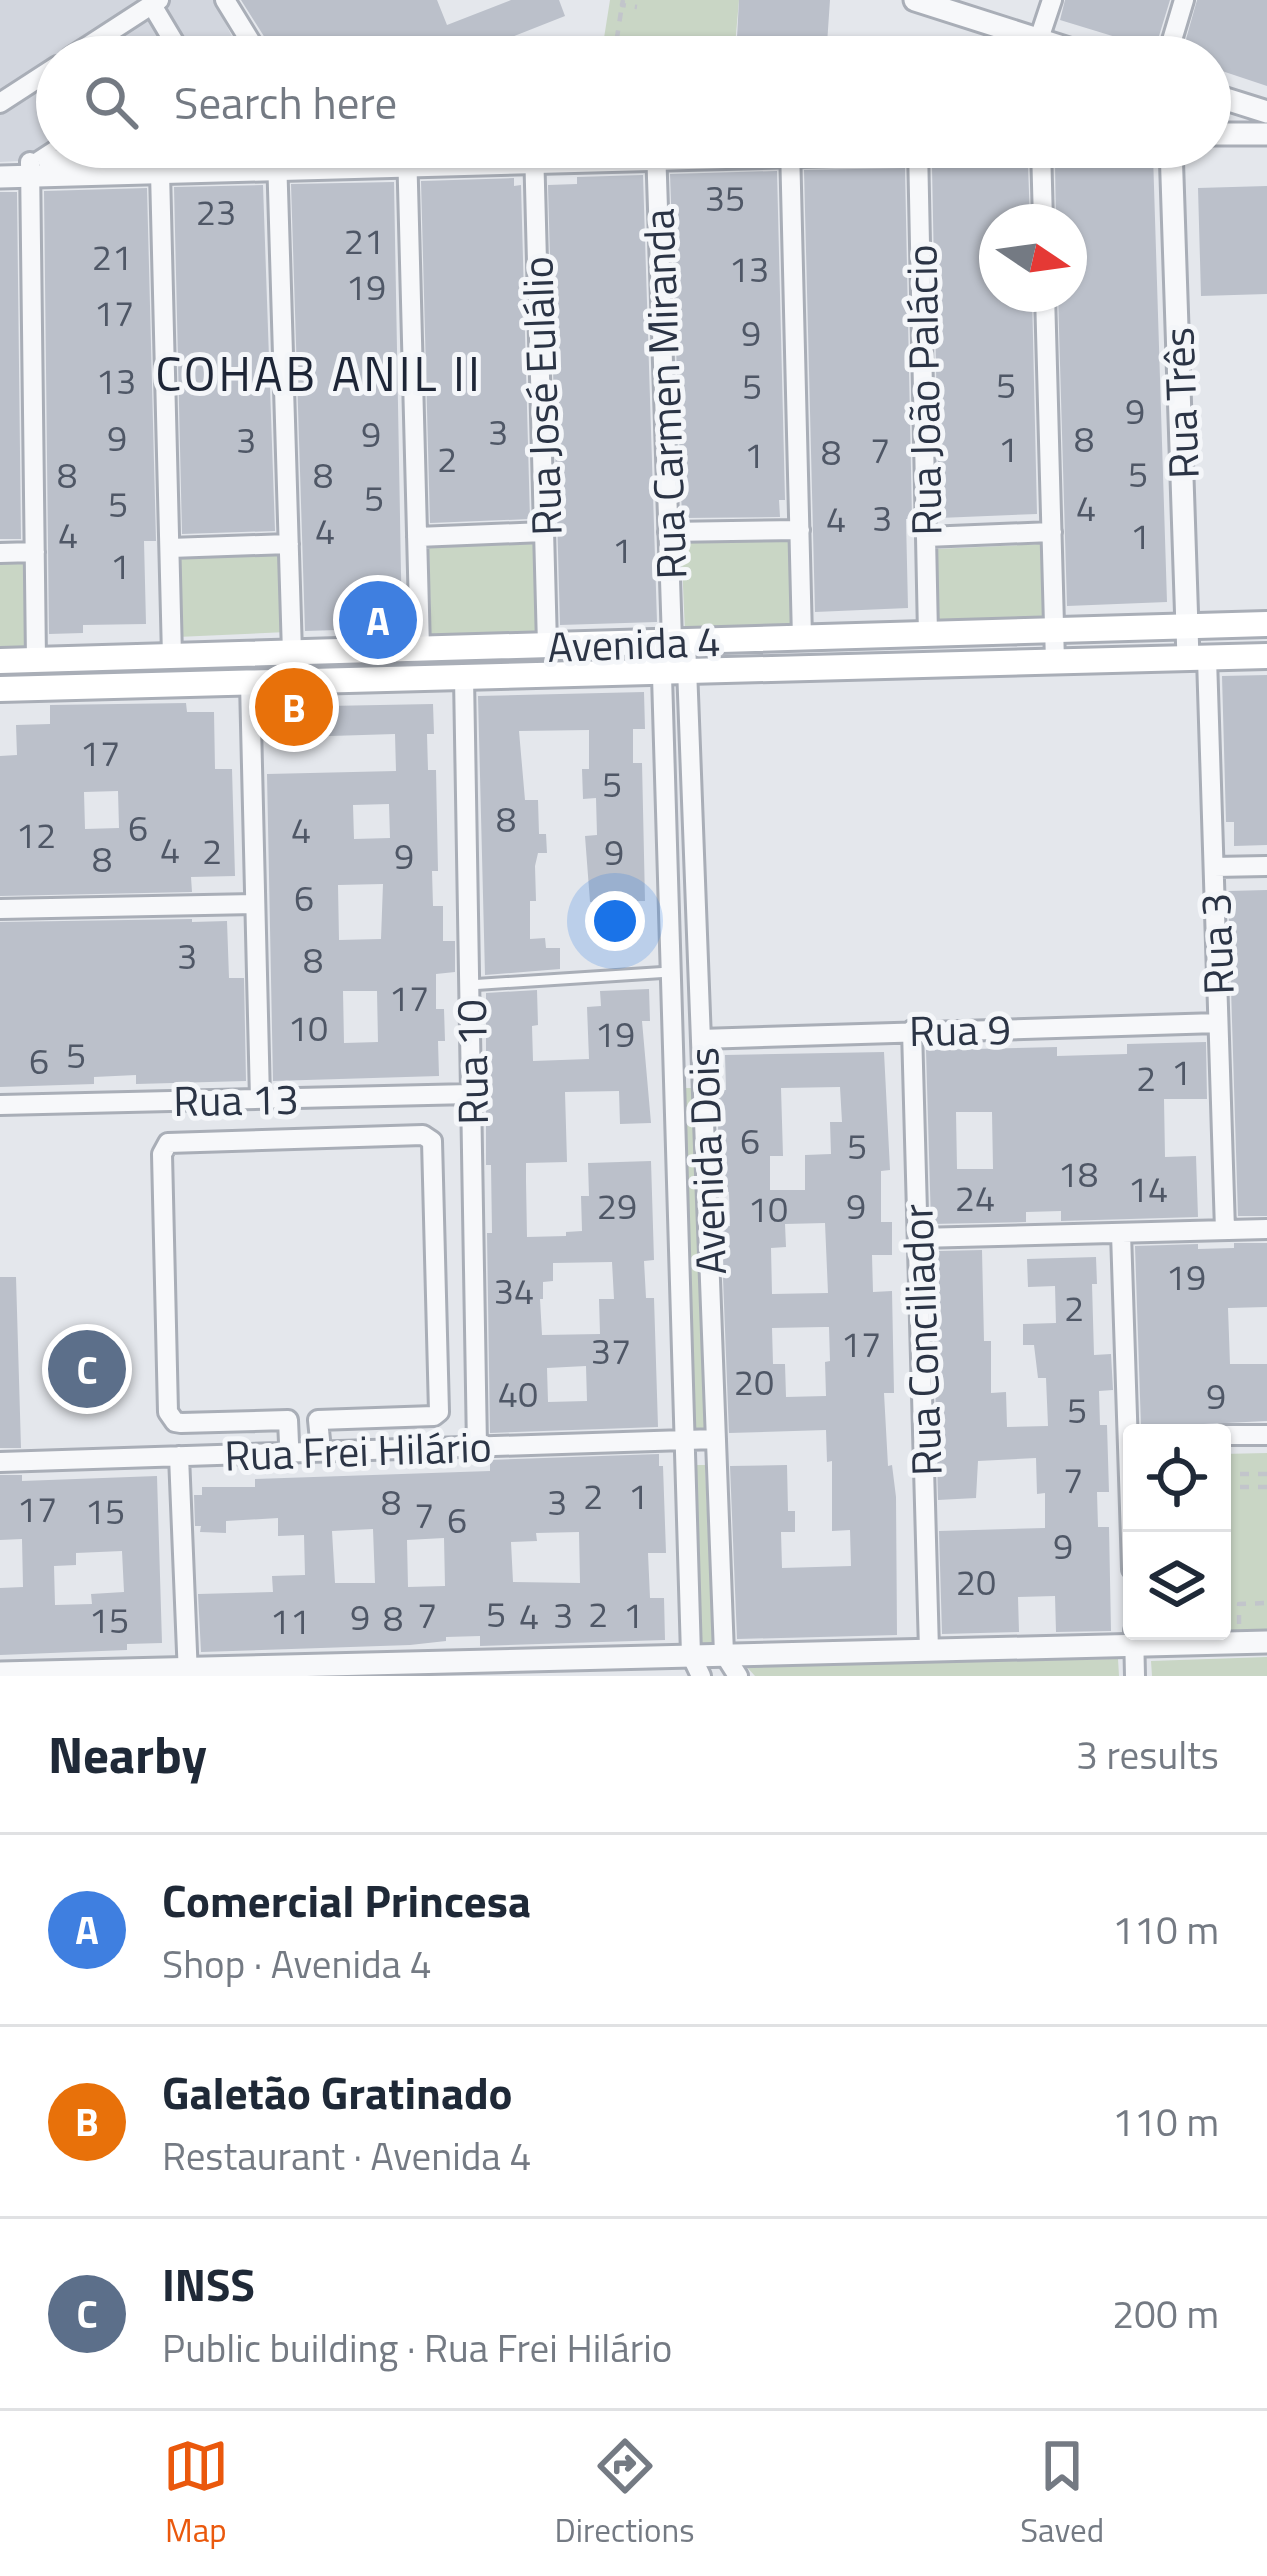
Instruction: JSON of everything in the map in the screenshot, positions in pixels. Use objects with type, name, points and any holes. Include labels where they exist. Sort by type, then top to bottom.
[{"type":"main road","name":"Avenida 4","points":[[0,661],[1267,624]]},
{"type":"main road","points":[[363,651],[363,680]]},
{"type":"main road","name":"Avenida 4","points":[[0,689],[1267,656]]},
{"type":"main road","points":[[111,658],[112,686]]},
{"type":"street","points":[[226,0],[247,36]]},
{"type":"street","points":[[917,0],[1030,36]]},
{"type":"street","points":[[1040,36],[1052,0]]},
{"type":"street","points":[[1173,36],[1184,0]]},
{"type":"street","points":[[103,36],[155,2],[173,36]]},
{"type":"street","points":[[0,103],[36,80]]},
{"type":"street","points":[[1231,101],[1267,112]]},
{"type":"street","points":[[1231,134],[1267,134]]},
{"type":"street","points":[[0,163],[30,169]]},
{"type":"street","points":[[0,177],[49,168]]},
{"type":"street","points":[[166,168],[172,656]]},
{"type":"street","points":[[278,168],[292,653]]},
{"type":"street","points":[[407,168],[420,649]]},
{"type":"street","name":"Rua José Eulálio","points":[[534,168],[547,645]]},
{"type":"street","name":"Rua Carmen Miranda","points":[[657,168],[673,642]]},
{"type":"street","points":[[791,168],[802,638]]},
{"type":"street","name":"Rua João Palácio","points":[[918,168],[928,634]]},
{"type":"street","points":[[1042,168],[1043,204]]},
{"type":"street","name":"Rua Três","points":[[1172,168],[1187,626],[1198,658]]},
{"type":"street","points":[[30,169],[36,660]]},
{"type":"street","points":[[1046,312],[1055,662]]},
{"type":"street","points":[[668,532],[800,530]]},
{"type":"street","points":[[417,537],[544,532]]},
{"type":"street","points":[[926,537],[1052,532]]},
{"type":"street","points":[[170,548],[289,544]]},
{"type":"street","points":[[0,553],[35,552]]},
{"type":"street","name":"Avenida Dois","points":[[673,642],[701,1039],[724,1654]]},
{"type":"street","name":"Rua 3","points":[[1198,658],[1214,867],[1225,1230]]},
{"type":"street","name":"Avenida Dois","points":[[674,671],[670,972],[696,1666]]},
{"type":"street","name":"Rua 10","points":[[464,677],[477,1447]]},
{"type":"street","points":[[250,682],[260,1099]]},
{"type":"street","points":[[1214,867],[1267,866]]},
{"type":"street","points":[[0,909],[255,904]]},
{"type":"street","name":"Rua 9","points":[[701,1039],[1219,1023]]},
{"type":"street","name":"Rua Conciliador","points":[[913,1030],[929,1649]]},
{"type":"street","name":"Rua 13","points":[[0,1105],[471,1094]]},
{"type":"street","points":[[289,1443],[288,1420],[181,1423],[171,1418],[162,1154],[168,1143],[423,1135],[432,1141],[439,1412],[434,1417],[318,1420],[320,1440]]},
{"type":"street","points":[[918,1238],[1267,1229]]},
{"type":"street","points":[[1121,1233],[1129,1424]]},
{"type":"street","points":[[1231,1436],[1267,1435]]},
{"type":"street","name":"Rua Frei Hilário","points":[[0,1462],[716,1439]]},
{"type":"street","points":[[179,1456],[188,1672]]},
{"type":"street","points":[[0,1673],[696,1666],[724,1654],[1123,1639]]},
{"type":"street","points":[[1134,1640],[1135,1676]]},
{"type":"street","points":[[1200,1640],[1267,1642]]},
{"type":"street","points":[[724,1654],[738,1676]]},
{"type":"lane","points":[[30,169],[36,163]]},
{"type":"lane","points":[[469,985],[670,972]]},
{"type":"path","points":[[617,36],[622,3],[637,7]]},
{"type":"path","points":[[1231,1474],[1267,1474]]},
{"type":"path","points":[[1231,1487],[1267,1487]]},
{"type":"path","points":[[1240,1633],[1239,1604],[1267,1603]]},
{"type":"shaded area","points":[[0,0],[214,0],[232,36],[36,36],[36,160],[0,162]]},
{"type":"green space","points":[[610,0],[739,0],[736,36],[604,36]]},
{"type":"green space","points":[[790,537],[792,630],[685,632],[681,540]]},
{"type":"green space","points":[[536,544],[539,636],[431,637],[429,546]]},
{"type":"green space","points":[[1045,544],[1048,625],[939,630],[936,549]]},
{"type":"green space","points":[[287,550],[287,632],[177,637],[177,557]]},
{"type":"green space","points":[[29,558],[31,651],[0,652],[0,559]]},
{"type":"green space","points":[[684,1088],[698,1088],[707,1440],[689,1441]]},
{"type":"green space","points":[[1267,1453],[1267,1634],[1231,1635],[1231,1454]]},
{"type":"green space","points":[[689,1465],[705,1465],[713,1646],[695,1648]]},
{"type":"green space","points":[[1267,1657],[1267,1676],[1152,1676],[1151,1661]]},
{"type":"green space","points":[[1118,1659],[1119,1676],[755,1676],[745,1665]]},
{"type":"building","points":[[241,0],[437,0],[447,25],[511,0],[559,0],[565,16],[514,36],[264,36]]},
{"type":"building","points":[[739,0],[830,0],[828,36],[737,36]]},
{"type":"building","points":[[1065,0],[1170,0],[1159,36],[1112,36],[1060,20]]},
{"type":"building","points":[[1197,0],[1267,0],[1267,86],[1231,74],[1231,36],[1187,36]]},
{"type":"building","points":[[905,168],[912,519],[906,519],[908,608],[815,612],[804,170]]},
{"type":"building","points":[[932,168],[1028,168],[1029,204],[979,204],[979,312],[1032,312],[1037,514],[939,518]]},
{"type":"building","points":[[1055,168],[1153,168],[1167,602],[1067,606],[1059,312],[1087,312],[1087,204],[1056,204]]},
{"type":"building","points":[[777,171],[785,500],[779,500],[780,517],[682,518],[670,174]]},
{"type":"building","points":[[643,175],[657,622],[560,625],[548,185],[577,184],[577,177]]},
{"type":"building","points":[[514,178],[514,186],[521,185],[530,519],[430,523],[421,181]]},
{"type":"building","points":[[394,182],[402,628],[305,631],[291,184]]},
{"type":"building","points":[[263,185],[275,531],[182,534],[174,187]]},
{"type":"building","points":[[1267,186],[1267,294],[1201,296],[1198,188]]},
{"type":"building","points":[[147,188],[156,541],[144,541],[146,624],[83,625],[83,633],[49,634],[44,191]]},
{"type":"building","points":[[0,192],[17,192],[21,539],[0,539]]},
{"type":"building","points":[[1267,675],[1267,845],[1234,846],[1234,822],[1226,822],[1222,676]]},
{"type":"building","points":[[644,692],[645,729],[633,729],[633,763],[642,763],[645,901],[590,902],[585,836],[597,835],[596,798],[583,799],[589,730],[519,731],[525,800],[538,800],[539,834],[546,834],[547,853],[538,853],[535,866],[530,939],[545,938],[546,948],[560,948],[560,969],[485,975],[478,696]]},
{"type":"building","points":[[186,703],[187,712],[214,712],[215,769],[232,769],[235,876],[191,877],[192,892],[0,896],[0,756],[17,755],[16,725],[50,724],[50,705]],"holes":[[[118,791],[119,828],[85,829],[84,792]]]},
{"type":"building","points":[[265,703],[433,704],[434,734],[427,734],[428,770],[436,770],[438,871],[432,871],[433,906],[443,906],[443,941],[455,941],[455,972],[436,974],[436,1009],[444,1009],[445,1041],[438,1041],[439,1076],[273,1081],[267,774],[396,771],[395,734],[267,738]],"holes":[[[389,804],[390,838],[354,839],[353,805]],[[383,884],[381,939],[339,940],[338,885]],[[343,991],[377,991],[378,1042],[344,1043]]]},
{"type":"building","points":[[1267,890],[1267,1216],[1238,1216],[1228,891]]},
{"type":"building","points":[[227,921],[229,978],[244,978],[246,1081],[136,1084],[136,1075],[94,1077],[94,1084],[0,1087],[0,922]]},
{"type":"building","points":[[649,989],[650,1021],[642,1021],[651,1123],[620,1124],[619,1091],[565,1092],[567,1162],[526,1163],[527,1237],[582,1231],[581,1196],[589,1196],[588,1163],[651,1161],[654,1260],[644,1261],[646,1298],[654,1298],[658,1427],[490,1433],[487,1233],[492,1233],[491,1165],[486,1165],[486,993],[537,990],[533,1061],[589,1059],[587,1007],[601,1006],[600,991]],"holes":[[[612,1262],[614,1299],[599,1299],[600,1334],[542,1335],[540,1299],[543,1282],[553,1281],[553,1263]],[[586,1366],[587,1401],[548,1402],[547,1368]]]},
{"type":"building","points":[[1206,1042],[1207,1099],[1164,1099],[1165,1157],[1196,1156],[1198,1217],[1061,1221],[1061,1211],[1026,1212],[1026,1222],[931,1224],[926,1050],[1057,1047],[1057,1056],[1127,1054],[1127,1044]],"holes":[[[956,1112],[992,1112],[993,1169],[957,1169]]]},
{"type":"building","points":[[884,1052],[890,1170],[881,1171],[881,1222],[892,1222],[892,1255],[872,1255],[873,1292],[892,1291],[894,1393],[884,1393],[888,1466],[892,1465],[896,1497],[897,1635],[737,1639],[730,1466],[787,1465],[788,1511],[795,1511],[795,1532],[781,1532],[782,1568],[851,1566],[850,1530],[832,1531],[832,1461],[827,1462],[826,1430],[729,1433],[721,1226],[730,1226],[729,1192],[720,1191],[717,1090],[726,1090],[725,1055]],"holes":[[[840,1087],[842,1122],[830,1122],[831,1154],[805,1155],[805,1190],[770,1190],[770,1156],[783,1156],[781,1088]],[[825,1223],[828,1293],[772,1294],[771,1248],[786,1247],[785,1224]],[[829,1327],[826,1396],[786,1397],[785,1364],[773,1364],[772,1328]]]},
{"type":"building","points":[[1234,1243],[1267,1243],[1267,1307],[1228,1308],[1230,1364],[1267,1364],[1267,1421],[1141,1424],[1135,1246],[1234,1248]]},
{"type":"building","points":[[982,1250],[984,1341],[991,1341],[991,1393],[1006,1392],[1007,1427],[1048,1426],[1046,1378],[1038,1378],[1034,1345],[1023,1345],[1023,1324],[1056,1323],[1055,1286],[1028,1287],[1027,1259],[1096,1257],[1094,1355],[1111,1354],[1113,1390],[1099,1391],[1100,1425],[1107,1425],[1109,1492],[1097,1492],[1098,1527],[1109,1527],[1111,1631],[1056,1632],[1055,1596],[1018,1597],[1019,1632],[942,1634],[939,1531],[1045,1528],[1045,1493],[1037,1494],[1036,1458],[978,1461],[976,1498],[938,1500],[933,1293],[939,1293],[938,1251]]},
{"type":"building","points":[[0,1277],[16,1277],[21,1448],[0,1448]]},
{"type":"building","points":[[659,1454],[666,1553],[648,1553],[650,1598],[664,1598],[665,1640],[480,1646],[480,1636],[410,1645],[201,1652],[198,1594],[273,1592],[272,1576],[305,1575],[304,1535],[278,1536],[278,1518],[226,1521],[226,1533],[200,1532],[201,1526],[195,1526],[194,1495],[202,1495],[202,1487],[255,1487],[255,1479],[490,1471],[490,1460]],"holes":[[[373,1529],[375,1583],[335,1583],[332,1531]],[[579,1532],[580,1583],[513,1582],[511,1542],[537,1541],[536,1533]],[[444,1538],[445,1586],[408,1587],[407,1540]]]},
{"type":"building","points":[[0,1475],[22,1475],[22,1481],[157,1476],[162,1643],[127,1644],[127,1650],[0,1655],[0,1588],[23,1587],[22,1539],[0,1540]],"holes":[[[122,1551],[124,1592],[91,1594],[92,1604],[55,1605],[54,1566],[76,1565],[76,1553]]]},
{"type":"place","name":"Comercial Princesa","points":[[378,620]]},
{"type":"place","name":"Galetão Gratinado","points":[[294,707]]},
{"type":"place","name":"INSS","points":[[87,1369]]},
{"type":"district","name":"COHAB ANIL II","points":[[319,373]]}]
